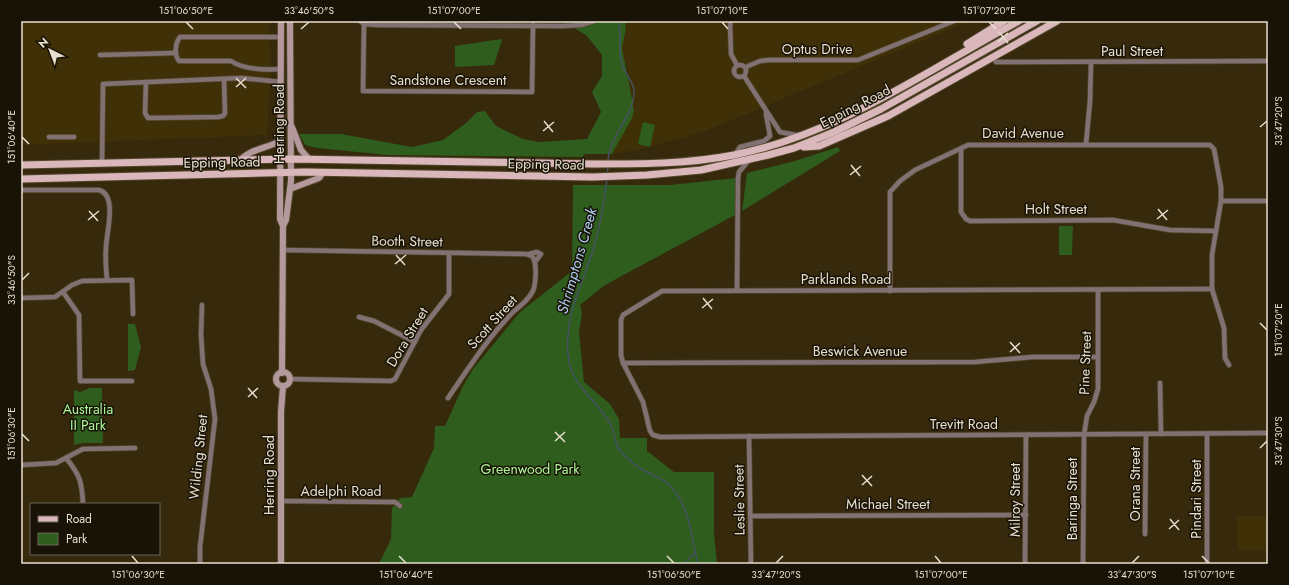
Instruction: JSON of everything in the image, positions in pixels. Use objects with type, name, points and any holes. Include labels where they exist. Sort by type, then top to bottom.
[{"type":"main road","points":[[926,74],[946,58],[1004,21]]},
{"type":"main road","name":"Epping Road","points":[[21,165],[291,159],[627,164],[672,163],[735,155],[802,136],[862,110],[1019,21]]},
{"type":"main road","name":"Epping Road","points":[[21,179],[280,173],[593,177],[689,171],[749,160],[794,148],[864,118],[1037,21]]},
{"type":"main road","points":[[794,148],[819,146],[888,116],[1057,21]]},
{"type":"street","name":"Herring Road","points":[[281,21],[280,219],[283,226]]},
{"type":"street","name":"Herring Road","points":[[282,373],[283,226],[286,220],[291,173],[290,21]]},
{"type":"street","points":[[360,21],[364,24],[534,25],[581,25],[594,21]]},
{"type":"street","points":[[730,21],[731,54],[737,65],[746,67],[747,71],[744,76]]},
{"type":"street","name":"Optus Drive","points":[[746,67],[760,61],[769,60],[858,60],[954,21]]},
{"type":"street","name":"Sandstone Crescent","points":[[364,24],[363,91],[444,92],[532,92],[534,25]]},
{"type":"street","points":[[281,37],[180,37],[177,40],[176,53],[179,61],[230,61],[236,65],[248,66],[254,70],[281,70]]},
{"type":"street","points":[[100,55],[176,53]]},
{"type":"street","name":"Paul Street","points":[[996,62],[1268,61]]},
{"type":"street","points":[[1086,144],[1090,101],[1091,62]]},
{"type":"street","points":[[737,65],[734,69],[735,74],[744,76]]},
{"type":"street","points":[[744,76],[780,132],[802,136]]},
{"type":"street","points":[[102,164],[103,84],[224,80],[241,78],[281,82]]},
{"type":"street","points":[[146,82],[145,113],[148,118],[218,117],[223,116],[225,113],[224,80]]},
{"type":"street","points":[[735,155],[740,147],[764,141],[770,136],[766,112]]},
{"type":"street","points":[[291,125],[301,150],[309,160]]},
{"type":"street","points":[[49,137],[74,137]]},
{"type":"street","points":[[240,161],[243,156],[280,141]]},
{"type":"street","name":"David Avenue","points":[[890,291],[890,192],[900,180],[915,170],[961,149],[976,144],[1210,144],[1215,153],[1221,187],[1221,201]]},
{"type":"street","name":"Holt Street","points":[[961,149],[961,212],[963,216],[970,221],[1113,220],[1170,230],[1216,231]]},
{"type":"street","points":[[737,290],[738,175],[749,160]]},
{"type":"street","points":[[290,189],[319,178],[322,174]]},
{"type":"street","points":[[21,190],[99,190],[106,194],[109,201],[109,225],[106,247],[107,280]]},
{"type":"street","points":[[1229,365],[1225,358],[1224,328],[1212,289],[1212,255],[1221,201],[1268,201]]},
{"type":"street","name":"Booth Street","points":[[282,250],[530,255]]},
{"type":"street","points":[[537,252],[541,254],[536,262],[530,255],[537,252]]},
{"type":"street","name":"Dora Street","points":[[290,378],[390,381],[398,375],[421,330],[449,294],[449,253]]},
{"type":"street","name":"Scott Street","points":[[448,398],[470,363],[504,321],[530,295],[534,288],[536,262]]},
{"type":"street","points":[[21,298],[55,297],[72,285],[82,281],[132,280],[133,314]]},
{"type":"street","name":"Parklands Road","points":[[660,437],[653,435],[650,431],[643,402],[623,363],[621,355],[621,320],[626,312],[662,291],[1212,289]]},
{"type":"street","name":"Pine Street","points":[[1084,435],[1087,416],[1097,393],[1098,290]]},
{"type":"street","points":[[63,292],[79,315],[80,381],[132,380]]},
{"type":"street","name":"Wilding Street","points":[[200,564],[200,547],[215,419],[211,389],[203,364],[201,335],[202,305]]},
{"type":"street","points":[[359,317],[374,321],[415,342]]},
{"type":"street","name":"Beswick Avenue","points":[[623,363],[975,362],[1032,357],[1097,357]]},
{"type":"street","points":[[282,373],[286,373],[290,378],[289,383],[283,386],[279,385],[276,381],[278,375],[282,373]]},
{"type":"street","points":[[1160,383],[1161,434]]},
{"type":"street","name":"Herring Road","points":[[281,564],[281,412],[283,386]]},
{"type":"street","name":"Trevitt Road","points":[[660,437],[1026,436],[1268,433]]},
{"type":"street","name":"Orana Street","points":[[1145,534],[1146,434]]},
{"type":"street","name":"Pindari Street","points":[[1207,434],[1207,564]]},
{"type":"street","name":"Baringa Street","points":[[1083,564],[1084,435]]},
{"type":"street","name":"Leslie Street","points":[[749,436],[751,564]]},
{"type":"street","name":"Milroy Street","points":[[1026,436],[1026,564]]},
{"type":"street","points":[[21,465],[56,463],[83,449],[135,448]]},
{"type":"street","points":[[66,458],[80,476],[83,503]]},
{"type":"street","name":"Adelphi Road","points":[[281,502],[395,502],[400,506]]},
{"type":"street","name":"Michael Street","points":[[751,516],[1026,515]]},
{"type":"shaded area","points":[[21,21],[269,21],[271,73],[267,135],[21,145]]},
{"type":"shaded area","points":[[625,21],[970,21],[703,132],[637,150],[612,154],[628,125],[628,72],[622,48],[626,27]]},
{"type":"shaded area","points":[[1237,516],[1266,516],[1266,550],[1237,550]]},
{"type":"green space","points":[[564,21],[625,21],[626,27],[622,48],[634,110],[632,118],[612,154],[584,154],[583,157],[387,155],[317,148],[305,145],[299,134],[341,134],[412,147],[443,140],[466,123],[477,112],[485,111],[496,126],[523,139],[539,142],[587,139],[601,112],[592,92],[602,76],[602,55],[587,36]]},
{"type":"green space","points":[[502,40],[494,65],[455,67],[455,46]]},
{"type":"green space","points":[[643,122],[655,125],[650,147],[638,144]]},
{"type":"green space","points":[[838,147],[840,151],[742,211],[747,173],[795,161]]},
{"type":"green space","name":"Greenwood Park","points":[[736,178],[735,215],[605,285],[580,305],[582,314],[579,332],[584,382],[610,404],[619,419],[620,438],[647,438],[647,451],[674,472],[714,472],[714,533],[717,564],[379,564],[391,539],[392,508],[400,498],[412,497],[434,448],[435,426],[445,426],[463,386],[473,369],[520,312],[572,271],[573,185],[670,185]]},
{"type":"green space","points":[[1059,226],[1073,226],[1072,255],[1059,255]]},
{"type":"green space","points":[[128,324],[135,324],[141,347],[135,370],[128,371]]},
{"type":"green space","name":"Australia II Park","points":[[90,388],[102,388],[103,443],[83,443],[74,445],[74,390],[80,392]]},
{"type":"waterway","name":"Shrimptons Creek","points":[[608,161],[612,144],[629,112],[634,95],[632,83],[623,68],[621,59],[619,21]]},
{"type":"waterway","name":"Shrimptons Creek","points":[[607,175],[608,167]]},
{"type":"waterway","name":"Shrimptons Creek","points":[[607,179],[602,215],[588,264],[571,313],[568,340],[570,365],[573,375],[578,383],[610,423],[619,450],[638,467],[667,483],[679,497],[690,524],[698,564]]},
{"type":"waterway","points":[[684,564],[696,551]]}]
